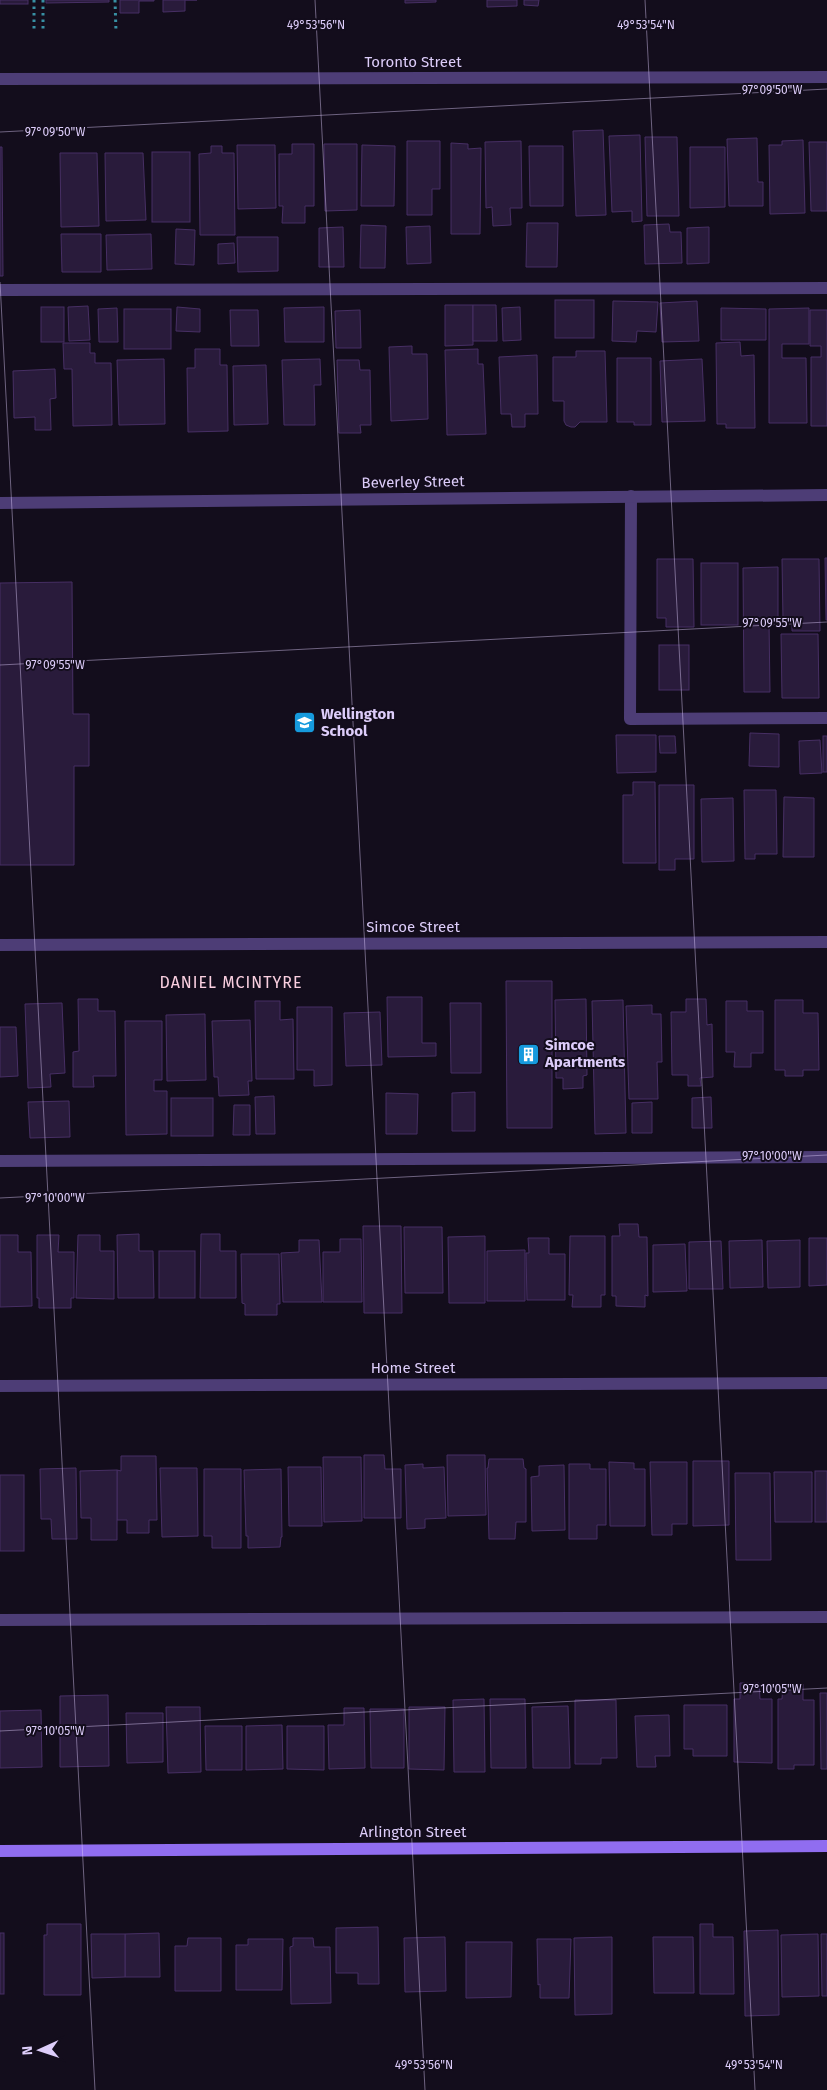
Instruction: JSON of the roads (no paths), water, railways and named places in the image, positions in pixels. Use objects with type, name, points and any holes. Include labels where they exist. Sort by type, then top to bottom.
[{"type":"main road","name":"Arlington Street","points":[[0,1851],[827,1846]]},
{"type":"street","name":"Toronto Street","points":[[0,79],[827,77]]},
{"type":"street","points":[[0,290],[827,288]]},
{"type":"street","name":"Beverley Street","points":[[0,503],[827,495]]},
{"type":"street","points":[[631,496],[630,719],[827,718]]},
{"type":"street","name":"Simcoe Street","points":[[0,944],[827,942]]},
{"type":"street","points":[[0,1161],[827,1156]]},
{"type":"street","name":"Home Street","points":[[0,1386],[827,1382]]},
{"type":"street","points":[[0,1620],[827,1617]]},
{"type":"place","name":"Wellington School","points":[[305,723]]},
{"type":"place","name":"Simcoe Apartments","points":[[529,1054]]},
{"type":"district","name":"DANIEL MCINTYRE","points":[[231,982]]}]
